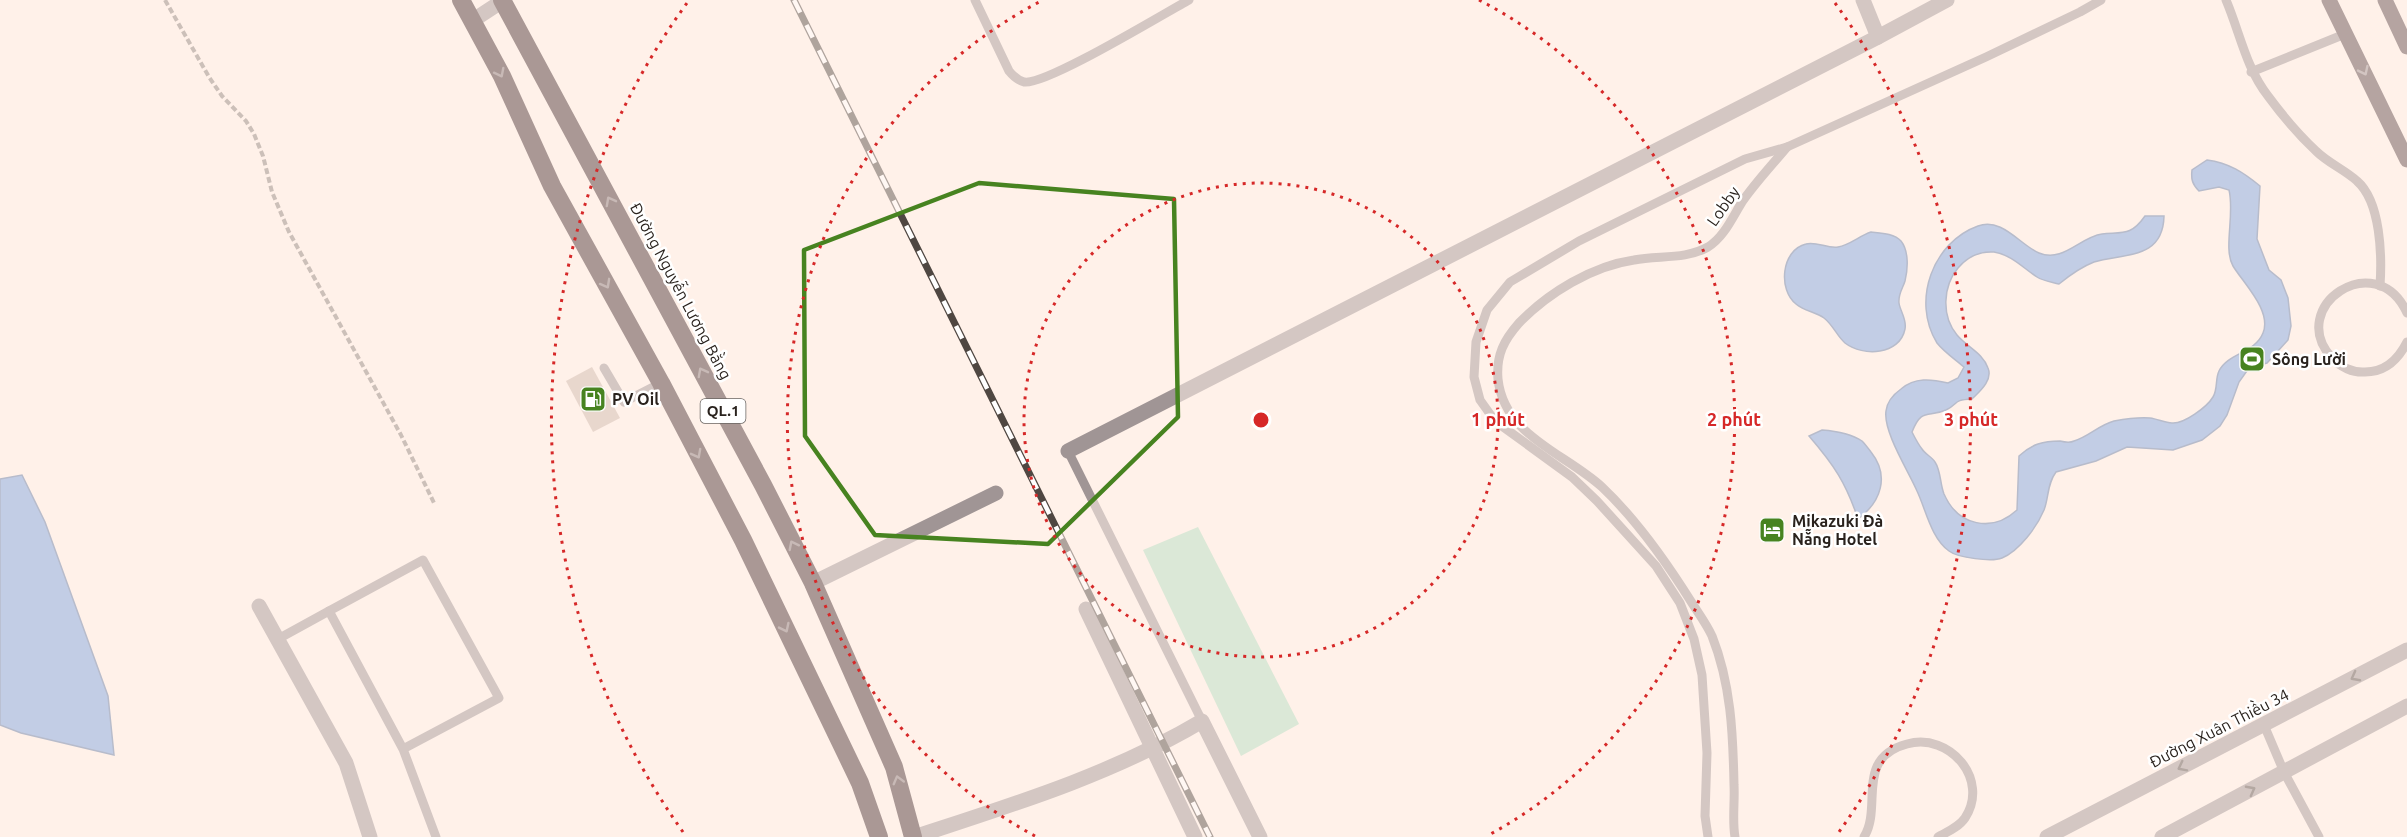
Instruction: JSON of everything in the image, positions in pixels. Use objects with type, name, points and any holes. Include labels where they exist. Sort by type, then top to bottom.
[{"type":"highway","name":"QL.1","points":[[461,0],[502,76],[552,186],[661,383],[743,540],[860,783],[879,837]]},
{"type":"highway","name":"Đường Nguyễn Lương Bằng","points":[[503,0],[813,583],[894,767],[913,837]]},
{"type":"main road","points":[[2329,0],[2407,160]]},
{"type":"main road","points":[[2385,0],[2407,47]]},
{"type":"street","points":[[472,21],[503,0]]},
{"type":"street","points":[[1863,0],[1878,37]]},
{"type":"street","points":[[1068,451],[1947,0]]},
{"type":"street","points":[[813,583],[996,493]]},
{"type":"street","points":[[259,606],[346,763],[370,837]]},
{"type":"street","points":[[1086,609],[1195,837]]},
{"type":"street","name":"Đường Xuân Thiều 34","points":[[2047,837],[2407,650]]},
{"type":"street","points":[[2162,837],[2407,706]]},
{"type":"street","points":[[913,837],[1028,800],[1151,749],[1202,721],[1260,837]]},
{"type":"lane","points":[[975,0],[1009,71],[1015,78],[1024,82],[1036,81],[1052,75],[1189,0]]},
{"type":"lane","points":[[1708,837],[1705,816],[1707,753],[1702,675],[1694,639],[1680,603],[1656,566],[1597,501],[1572,477],[1495,421],[1480,400],[1474,377],[1476,342],[1487,310],[1510,282],[1579,241],[1745,159],[1787,147],[1986,57],[2101,0]]},
{"type":"lane","points":[[2226,0],[2251,72],[2268,97],[2317,152],[2359,182],[2376,213],[2382,263],[2380,286]]},
{"type":"lane","points":[[2251,72],[2345,33]]},
{"type":"lane","name":"Lobby","points":[[1735,837],[1731,714],[1726,677],[1711,633],[1685,592],[1629,517],[1602,487],[1526,432],[1511,418],[1499,386],[1500,350],[1520,323],[1544,302],[1586,275],[1610,265],[1633,260],[1683,256],[1706,248],[1717,241],[1743,201],[1787,147]]},
{"type":"lane","points":[[2406,349],[2391,364],[2378,370],[2364,373],[2349,370],[2327,353],[2321,340],[2319,326],[2321,313],[2336,292],[2346,286],[2359,283],[2380,286],[2394,294],[2403,303],[2407,313]]},
{"type":"lane","points":[[604,368],[624,402],[661,383]]},
{"type":"lane","points":[[1068,451],[1202,721]]},
{"type":"lane","points":[[278,639],[423,560],[499,698],[403,748]]},
{"type":"lane","points":[[329,611],[403,748],[436,837]]},
{"type":"lane","points":[[2264,725],[2284,772],[2319,837]]},
{"type":"lane","points":[[1864,837],[1869,830],[1874,774],[1880,762],[1891,752],[1907,744],[1926,742],[1943,746],[1958,757],[1968,774],[1972,790],[1968,812],[1964,820],[1938,837]]},
{"type":"path","points":[[165,0],[222,96],[246,121],[254,134],[263,156],[272,192],[289,232],[401,435],[435,505]]},
{"type":"highlighted area","points":[[979,183],[1174,199],[1178,417],[1048,544],[875,535],[805,436],[804,250]]},
{"type":"green space","points":[[1198,527],[1299,724],[1241,756],[1143,550]]},
{"type":"water","name":"Sông Lười","points":[[2207,160],[2235,169],[2260,186],[2257,239],[2269,270],[2281,280],[2288,298],[2291,326],[2288,340],[2267,363],[2249,368],[2239,382],[2227,415],[2220,426],[2202,440],[2173,450],[2127,447],[2096,461],[2056,472],[2051,481],[2041,517],[2027,538],[2015,550],[2002,558],[1991,560],[1967,557],[1949,551],[1933,531],[1917,491],[1892,441],[1886,420],[1889,401],[1906,385],[1923,380],[1948,383],[1958,378],[1964,367],[1937,343],[1929,327],[1926,309],[1927,292],[1938,259],[1962,234],[1987,224],[2003,228],[2039,253],[2056,255],[2094,236],[2131,230],[2145,216],[2164,216],[2162,230],[2157,240],[2149,248],[2129,255],[2094,262],[2076,271],[2059,284],[2039,278],[2012,259],[1994,252],[1983,252],[1970,257],[1953,275],[1947,292],[1948,319],[1957,335],[1986,363],[1989,377],[1972,399],[1959,401],[1946,410],[1922,416],[1912,432],[1923,451],[1935,462],[1944,494],[1950,505],[1958,513],[1976,523],[1997,522],[2017,510],[2019,456],[2028,449],[2048,442],[2072,442],[2114,421],[2141,418],[2169,423],[2183,421],[2201,410],[2213,397],[2218,374],[2223,365],[2259,340],[2265,325],[2264,316],[2256,298],[2230,259],[2229,190],[2219,187],[2199,191],[2192,181],[2192,170]]},
{"type":"water","points":[[1871,232],[1898,238],[1904,245],[1907,266],[1899,300],[1905,325],[1902,338],[1889,349],[1871,352],[1845,343],[1824,318],[1796,304],[1786,290],[1785,271],[1791,254],[1806,244],[1838,247]]},
{"type":"water","points":[[1822,430],[1857,438],[1864,443],[1877,461],[1881,479],[1880,488],[1872,505],[1858,519],[1838,475],[1809,436]]},
{"type":"water","points":[[22,475],[45,522],[108,696],[114,755],[21,733],[0,725],[0,479]]},
{"type":"building","name":"PV Oil","points":[[592,367],[620,418],[593,432],[566,381]]},
{"type":"railway","points":[[794,0],[1210,837]]},
{"type":"place","name":"Sông Lười","points":[[2252,359]]},
{"type":"place","name":"PV Oil","points":[[593,399]]},
{"type":"place","name":"Mikazuki Đà Nẵng Hotel","points":[[1772,530]]}]
